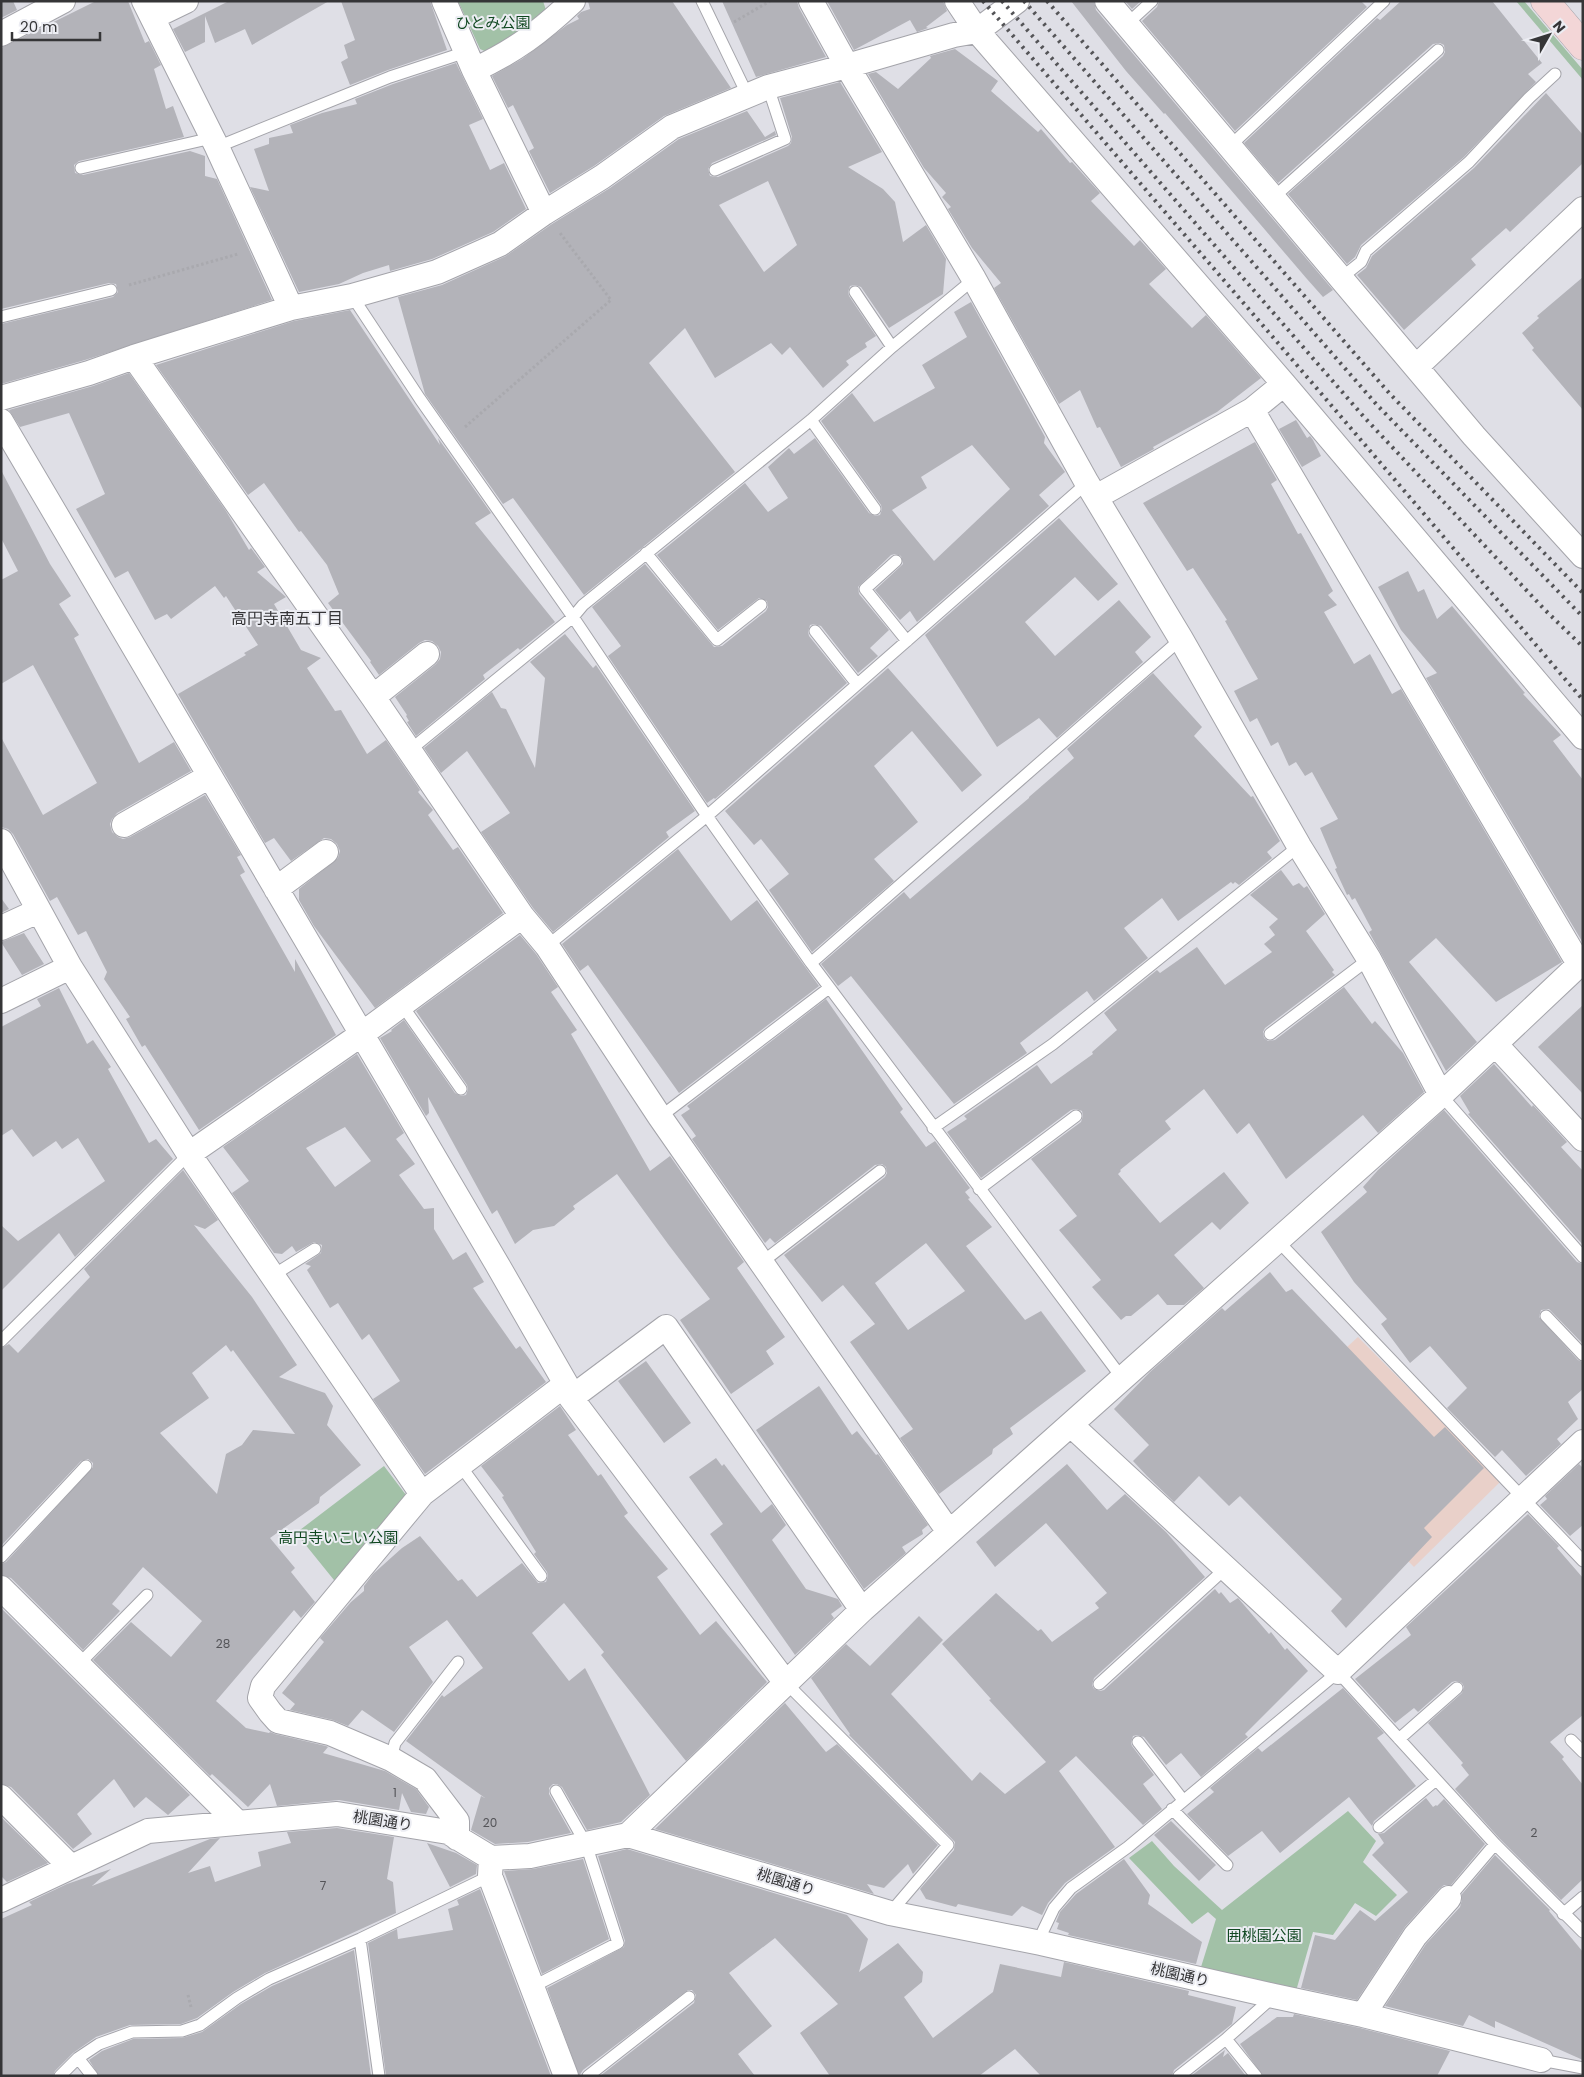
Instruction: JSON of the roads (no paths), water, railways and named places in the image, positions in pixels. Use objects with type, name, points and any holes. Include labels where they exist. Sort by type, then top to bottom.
[{"type":"street","points":[[1,34],[64,1]]},
{"type":"street","points":[[186,1],[149,9],[215,142],[291,308]]},
{"type":"street","points":[[444,1],[470,61],[544,212]]},
{"type":"street","points":[[470,61],[501,58],[543,30],[573,1]]},
{"type":"street","points":[[811,1],[847,66],[974,279],[1092,490],[1181,639],[1299,846],[1369,959],[1442,1095]]},
{"type":"street","points":[[956,1],[976,31],[1284,384],[1583,737]]},
{"type":"street","points":[[1,398],[89,373],[291,308],[352,296],[436,272],[500,244],[544,212],[602,177],[672,127],[757,90],[954,35],[976,31],[1017,1]]},
{"type":"street","points":[[1107,1],[1474,436],[1583,556]]},
{"type":"street","points":[[1545,1],[1583,46]]},
{"type":"street","points":[[1416,366],[1583,209]]},
{"type":"street","points":[[134,357],[373,696],[522,916],[547,946],[660,1117],[950,1532]]},
{"type":"street","points":[[1092,490],[1252,410],[1284,384]]},
{"type":"street","points":[[628,1835],[862,1610],[1442,1095],[1581,962],[1252,410]]},
{"type":"street","points":[[1,421],[362,1034],[569,1391],[786,1683]]},
{"type":"street","points":[[373,696],[427,654]]},
{"type":"street","points":[[124,825],[210,776]]},
{"type":"street","points":[[1,841],[70,967],[189,1154],[422,1494]]},
{"type":"street","points":[[276,889],[326,852]]},
{"type":"street","points":[[1,928],[38,910]]},
{"type":"street","points":[[189,1154],[362,1034],[522,916]]},
{"type":"street","points":[[1,1002],[70,967]]},
{"type":"street","points":[[1496,1045],[1583,1139]]},
{"type":"street","points":[[457,1838],[458,1821],[425,1779],[391,1760],[330,1733],[278,1721],[260,1698],[264,1686],[422,1494],[460,1465],[666,1327],[862,1610]]},
{"type":"street","points":[[1071,1425],[1338,1672],[1583,1442]]},
{"type":"street","points":[[1,1588],[238,1823]]},
{"type":"street","points":[[1,1797],[70,1866]]},
{"type":"street","name":"桃園通り","points":[[1,1900],[148,1831],[337,1814],[448,1832],[491,1867],[530,1856],[628,1835],[890,1913],[1041,1943],[1274,1996],[1363,2014],[1541,2060]]},
{"type":"street","points":[[491,1867],[566,2076]]},
{"type":"street","points":[[1363,2014],[1415,1936],[1448,1898]]},
{"type":"street","points":[[1522,2076],[1541,2060]]},
{"type":"lane","points":[[702,1],[716,32],[757,90],[785,139],[715,170]]},
{"type":"lane","points":[[1127,24],[1152,1]]},
{"type":"lane","points":[[1230,146],[1384,1]]},
{"type":"lane","points":[[1274,197],[1438,50]]},
{"type":"lane","points":[[81,168],[215,142],[390,77],[470,61]]},
{"type":"lane","points":[[1341,278],[1361,262],[1366,251],[1469,162],[1529,98],[1555,74]]},
{"type":"lane","points":[[410,750],[573,617],[583,605],[646,553],[811,420],[892,347],[974,279]]},
{"type":"lane","points":[[1,317],[112,290]]},
{"type":"lane","points":[[855,292],[892,347]]},
{"type":"lane","points":[[352,296],[810,964],[1122,1378]]},
{"type":"lane","points":[[811,420],[875,509]]},
{"type":"lane","points":[[547,946],[707,816],[907,640],[1092,490]]},
{"type":"lane","points":[[646,553],[717,640],[761,604]]},
{"type":"lane","points":[[896,561],[865,589],[907,640]]},
{"type":"lane","points":[[815,631],[857,684]]},
{"type":"lane","points":[[810,964],[1181,639]]},
{"type":"lane","points":[[933,1128],[1053,1044],[1299,846]]},
{"type":"lane","points":[[1270,1034],[1369,959]]},
{"type":"lane","points":[[660,1117],[828,988]]},
{"type":"lane","points":[[402,1005],[461,1089]]},
{"type":"lane","points":[[1442,1095],[1583,1257]]},
{"type":"lane","points":[[979,1189],[1076,1116]]},
{"type":"lane","points":[[1,1341],[189,1154]]},
{"type":"lane","points":[[761,1263],[880,1171]]},
{"type":"lane","points":[[1277,1240],[1583,1561]]},
{"type":"lane","points":[[272,1276],[315,1249]]},
{"type":"lane","points":[[1546,1316],[1583,1355]]},
{"type":"lane","points":[[460,1465],[541,1576]]},
{"type":"lane","points":[[1,1557],[86,1466]]},
{"type":"lane","points":[[1099,1684],[1226,1568]]},
{"type":"lane","points":[[79,1664],[147,1594]]},
{"type":"lane","points":[[391,1760],[395,1743],[458,1662]]},
{"type":"lane","points":[[1041,1943],[1043,1931],[1054,1908],[1071,1888],[1128,1848],[1172,1809],[1338,1672],[1495,1844],[1583,1932]]},
{"type":"lane","points":[[786,1683],[948,1845],[890,1913]]},
{"type":"lane","points":[[1399,1740],[1457,1688]]},
{"type":"lane","points":[[1571,1740],[1583,1752]]},
{"type":"lane","points":[[1138,1742],[1183,1800]]},
{"type":"lane","points":[[1379,1827],[1436,1780]]},
{"type":"lane","points":[[534,1986],[618,1943],[586,1844],[556,1791]]},
{"type":"lane","points":[[1172,1809],[1227,1865]]},
{"type":"lane","points":[[1448,1898],[1495,1844]]},
{"type":"lane","points":[[60,2076],[78,2058],[99,2044],[132,2032],[182,2031],[200,2024],[237,1998],[269,1979],[360,1939],[491,1867]]},
{"type":"lane","points":[[1563,1914],[1583,1897]]},
{"type":"lane","points":[[360,1939],[379,2076]]},
{"type":"lane","points":[[1178,2076],[1226,2038],[1274,1996]]},
{"type":"lane","points":[[588,2076],[689,1997]]},
{"type":"lane","points":[[1226,2038],[1256,2076]]},
{"type":"lane","points":[[78,2058],[92,2076]]},
{"type":"lane","name":"桃園通り","points":[[1541,2060],[1583,2068]]},
{"type":"railway","points":[[983,1],[1583,700]]},
{"type":"railway","points":[[1002,1],[1364,417],[1544,609],[1583,647]]},
{"type":"railway","points":[[1024,1],[1377,405],[1583,617]]},
{"type":"railway","points":[[1047,1],[1390,394],[1583,593]]},
{"type":"district","name":"高円寺南五丁目","points":[[287,618]]},
{"type":"park label","name":"ひとみ公園","points":[[493,23]]},
{"type":"park label","name":"高円寺いこい公園","points":[[338,1538]]},
{"type":"park label","name":"囲桃園公園","points":[[1264,1936]]}]
